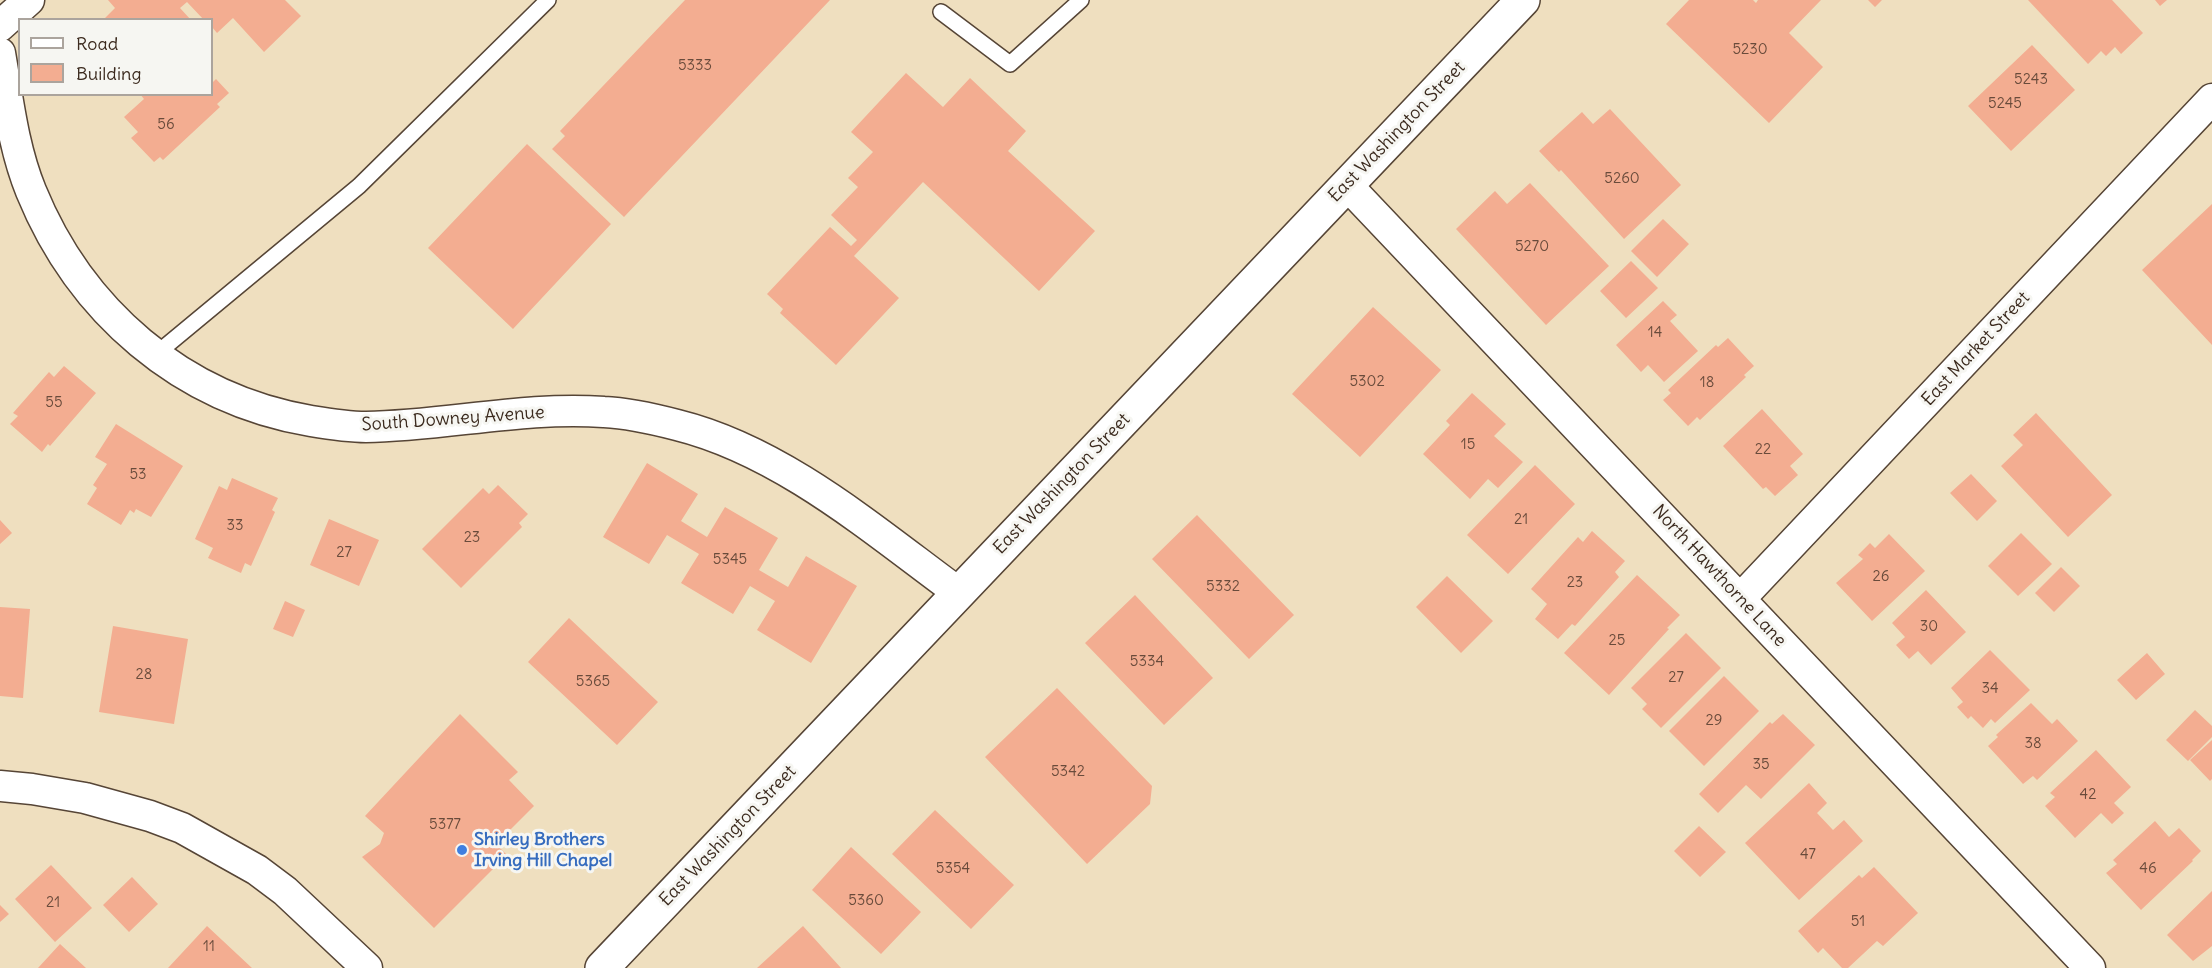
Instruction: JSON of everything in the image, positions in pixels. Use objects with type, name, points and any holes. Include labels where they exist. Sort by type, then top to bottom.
[{"type":"main road","name":"East Washington Street","points":[[602,968],[1523,0]]},
{"type":"street","points":[[0,26],[29,0]]},
{"type":"street","name":"South Downey Avenue","points":[[0,53],[7,127],[19,154],[30,190],[62,253],[81,282],[129,334],[184,374],[233,399],[282,415],[335,425],[370,427],[545,412],[604,412],[674,424],[706,433],[739,446],[784,469],[814,488],[959,593]]},
{"type":"street","name":"East Market Street","points":[[1740,599],[2212,99]]},
{"type":"street","name":"North Hawthorne Lane","points":[[1347,185],[2090,968]]},
{"type":"street","points":[[0,786],[33,789],[96,801],[150,816],[182,828],[257,870],[285,891],[367,968]]},
{"type":"lane","points":[[155,355],[359,186],[548,0]]},
{"type":"lane","points":[[941,12],[1010,64],[1081,0]]},
{"type":"building","points":[[108,0],[285,0],[301,16],[264,52],[233,18],[217,33],[213,28],[213,18],[202,18],[187,2],[180,8],[189,18],[105,18],[115,8]]},
{"type":"building","points":[[685,0],[830,0],[624,217],[552,149],[565,136],[560,131]]},
{"type":"building","points":[[1689,0],[1753,0],[1756,3],[1758,0],[1821,0],[1789,33],[1823,67],[1769,123],[1666,24]]},
{"type":"building","points":[[1868,0],[1882,0],[1875,7]]},
{"type":"building","points":[[2028,0],[2112,0],[2143,33],[2121,54],[2115,47],[2106,56],[2101,51],[2088,64]]},
{"type":"building","points":[[2155,0],[2167,0],[2160,6]]},
{"type":"building","points":[[2032,45],[2075,90],[2011,151],[1968,106]]},
{"type":"building","points":[[906,73],[943,107],[970,78],[1026,131],[1008,151],[1095,231],[1039,291],[923,182],[854,256],[899,298],[836,365],[780,313],[783,309],[767,294],[830,227],[851,246],[857,240],[831,215],[858,187],[848,178],[873,152],[851,132]]},
{"type":"building","points":[[216,79],[229,93],[217,104],[220,107],[163,160],[160,157],[154,162],[131,138],[138,132],[124,117],[144,99],[142,96],[213,96],[213,82]]},
{"type":"building","points":[[1610,109],[1681,185],[1624,239],[1561,170],[1559,172],[1539,151],[1582,112],[1593,124]]},
{"type":"building","points":[[527,144],[611,224],[513,329],[428,248]]},
{"type":"building","points":[[1530,183],[1609,266],[1546,325],[1456,229],[1495,191],[1507,204]]},
{"type":"building","points":[[2212,204],[2212,345],[2142,270]]},
{"type":"building","points":[[1663,219],[1689,244],[1657,277],[1631,251]]},
{"type":"building","points":[[1631,261],[1658,288],[1626,318],[1600,291]]},
{"type":"building","points":[[1663,301],[1677,315],[1670,321],[1698,351],[1664,382],[1648,365],[1641,372],[1616,345]]},
{"type":"building","points":[[1373,307],[1441,370],[1360,457],[1292,394]]},
{"type":"building","points":[[1728,338],[1754,366],[1744,375],[1746,377],[1700,420],[1697,417],[1688,426],[1663,400],[1671,393],[1668,390],[1716,345],[1718,347]]},
{"type":"building","points":[[64,366],[96,393],[50,446],[48,444],[42,452],[10,424],[18,416],[13,413],[49,372],[54,377]]},
{"type":"building","points":[[1472,393],[1506,424],[1494,436],[1523,462],[1498,488],[1488,479],[1470,499],[1423,454],[1450,425],[1446,421]]},
{"type":"building","points":[[1762,409],[1803,454],[1790,466],[1798,475],[1775,496],[1766,487],[1763,489],[1723,446]]},
{"type":"building","points":[[2036,413],[2112,495],[2068,537],[2001,466],[2023,445],[2013,435]]},
{"type":"building","points":[[116,424],[183,466],[151,517],[136,509],[134,513],[130,510],[121,525],[87,504],[97,488],[93,485],[107,464],[95,457]]},
{"type":"building","points":[[647,463],[698,494],[681,521],[707,537],[725,507],[778,538],[759,570],[788,587],[806,556],[857,586],[811,663],[757,630],[775,601],[750,586],[733,614],[681,583],[699,554],[667,535],[649,564],[603,537]]},
{"type":"building","points":[[1535,465],[1575,504],[1508,574],[1467,535]]},
{"type":"building","points":[[1971,474],[1997,501],[1977,521],[1950,493]]},
{"type":"building","points":[[232,478],[278,498],[272,510],[275,512],[251,566],[245,563],[241,573],[208,558],[213,548],[195,539],[219,486],[227,490]]},
{"type":"building","points":[[498,485],[528,514],[519,523],[522,527],[461,588],[422,549],[483,488],[489,494]]},
{"type":"building","points":[[1197,515],[1294,615],[1249,659],[1152,559]]},
{"type":"building","points":[[329,519],[379,540],[359,586],[310,565]]},
{"type":"building","points":[[0,520],[12,533],[0,544]]},
{"type":"building","points":[[1592,531],[1625,561],[1615,572],[1619,577],[1575,626],[1572,624],[1558,639],[1535,619],[1547,604],[1531,589],[1578,537],[1583,542]]},
{"type":"building","points":[[2021,533],[2052,564],[2018,596],[1988,566]]},
{"type":"building","points":[[1889,534],[1925,571],[1872,621],[1836,583],[1863,559],[1858,555],[1870,543],[1875,548]]},
{"type":"building","points":[[2061,567],[2080,586],[2054,612],[2035,593]]},
{"type":"building","points":[[1637,575],[1680,615],[1609,695],[1564,653]]},
{"type":"building","points":[[1447,576],[1493,621],[1461,653],[1416,607]]},
{"type":"building","points":[[1926,590],[1966,632],[1931,665],[1918,651],[1909,659],[1896,645],[1905,637],[1892,623]]},
{"type":"building","points":[[1135,595],[1213,678],[1164,725],[1085,643]]},
{"type":"building","points":[[285,601],[305,610],[293,637],[273,629]]},
{"type":"building","points":[[0,607],[30,609],[23,698],[0,696]]},
{"type":"building","points":[[569,618],[658,702],[617,745],[528,662]]},
{"type":"building","points":[[113,626],[188,639],[174,724],[99,712]]},
{"type":"building","points":[[1686,633],[1721,668],[1661,728],[1642,709],[1647,704],[1631,688]]},
{"type":"building","points":[[1990,650],[2030,690],[1995,723],[1991,719],[1983,728],[1971,716],[1968,719],[1957,707],[1963,702],[1951,688]]},
{"type":"building","points":[[2147,653],[2165,674],[2136,700],[2117,680]]},
{"type":"building","points":[[1724,676],[1759,711],[1704,766],[1669,731]]},
{"type":"building","points":[[1057,688],[1152,786],[1150,804],[1087,864],[985,757]]},
{"type":"building","points":[[2031,703],[2052,724],[2057,719],[2078,741],[2037,780],[2033,776],[2023,784],[1988,746],[1998,737],[1996,735]]},
{"type":"building","points":[[2195,710],[2212,726],[2212,737],[2188,761],[2166,740]]},
{"type":"building","points":[[460,714],[518,772],[509,780],[534,806],[496,844],[507,855],[434,928],[362,857],[380,844],[384,833],[365,816]]},
{"type":"building","points":[[1783,714],[1815,745],[1761,799],[1746,785],[1718,813],[1699,794],[1770,722],[1772,724]]},
{"type":"building","points":[[2212,740],[2212,779],[2210,781],[2190,760]]},
{"type":"building","points":[[2096,750],[2131,787],[2114,803],[2124,813],[2112,824],[2101,813],[2075,838],[2045,806],[2055,797],[2050,793]]},
{"type":"building","points":[[1809,783],[1827,803],[1817,813],[1833,830],[1844,820],[1863,841],[1799,900],[1745,843]]},
{"type":"building","points":[[935,810],[1014,885],[971,929],[892,854]]},
{"type":"building","points":[[2155,821],[2169,837],[2179,828],[2201,851],[2141,910],[2106,873],[2117,864],[2113,860]]},
{"type":"building","points":[[1699,826],[1726,852],[1700,877],[1674,851]]},
{"type":"building","points":[[851,847],[921,912],[881,954],[812,890]]},
{"type":"building","points":[[51,865],[92,908],[55,942],[15,899]]},
{"type":"building","points":[[1874,867],[1918,913],[1883,946],[1877,941],[1848,968],[1842,968],[1823,948],[1818,953],[1798,931],[1859,875],[1862,878]]},
{"type":"building","points":[[132,877],[158,904],[129,932],[103,905]]},
{"type":"building","points":[[2212,891],[2212,946],[2193,961],[2167,935]]},
{"type":"building","points":[[0,905],[9,914],[0,922]]},
{"type":"building","points":[[207,926],[252,968],[168,968]]},
{"type":"building","points":[[803,926],[841,968],[757,968]]},
{"type":"building","points":[[60,944],[86,968],[38,968]]},
{"type":"place","name":"Shirley Brothers Irving Hill Chapel","points":[[462,850]]}]
